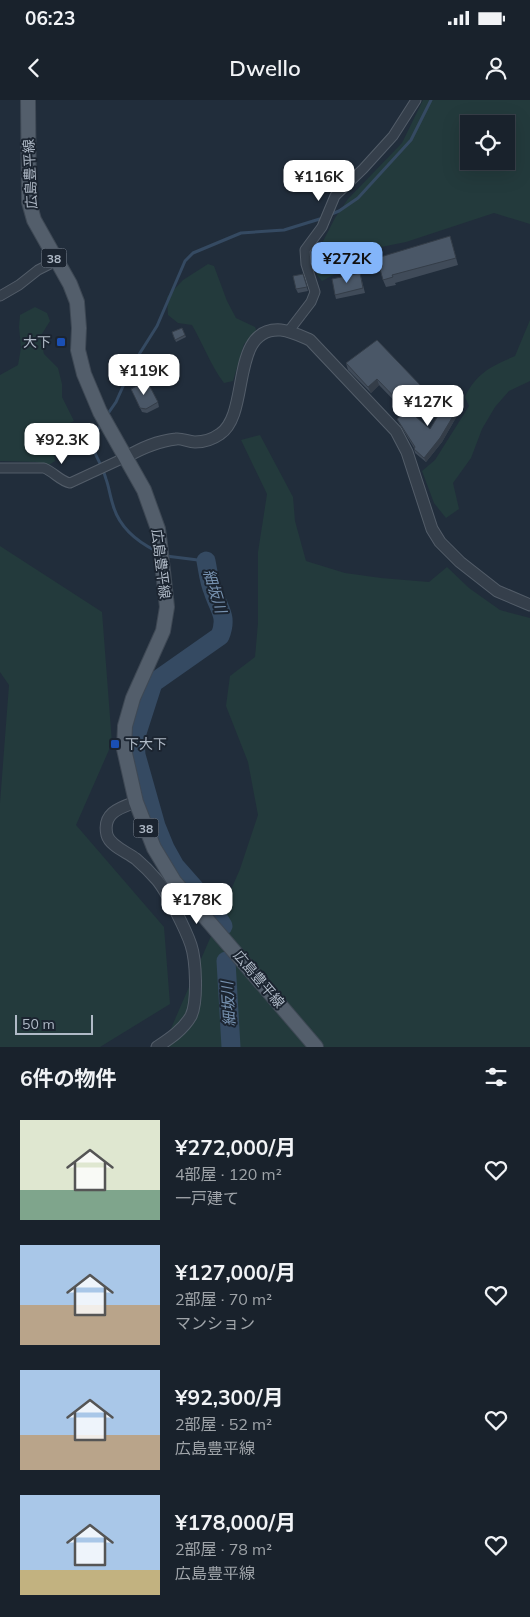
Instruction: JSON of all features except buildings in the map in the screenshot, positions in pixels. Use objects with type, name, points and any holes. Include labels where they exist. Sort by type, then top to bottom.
[{"type":"main road","name":"広島豊平線","points":[[28,100],[30,202],[34,220],[70,284],[77,302],[78,350],[84,374],[100,412],[144,490],[158,529],[163,560],[167,607],[162,631],[133,698],[125,726],[124,749],[136,802],[154,848],[174,881],[316,1047]]},
{"type":"street","points":[[288,332],[311,302],[315,292],[306,264],[305,250],[322,227],[336,196],[393,136],[416,100]]},
{"type":"street","points":[[0,296],[19,285],[38,270],[56,261]]},
{"type":"street","points":[[0,468],[44,468],[65,482],[70,483],[146,446],[178,439],[195,442],[208,440],[222,433],[232,419],[247,356],[255,340],[266,333],[280,330],[288,332],[310,340],[396,431],[407,452],[432,529],[440,542],[460,562],[497,590],[530,605]]},
{"type":"street","points":[[136,802],[121,808],[109,816],[106,825],[108,837],[115,845],[136,859],[158,881],[192,946],[196,982],[191,1016],[174,1036],[157,1047]]},
{"type":"green space","points":[[423,100],[530,100],[530,224],[494,213],[406,242],[376,248],[352,265],[322,281],[317,275],[317,253],[335,218],[348,199],[402,143]]},
{"type":"green space","points":[[208,264],[214,266],[227,301],[236,318],[255,327],[257,332],[244,344],[233,381],[224,383],[192,325],[178,323],[168,315],[167,297],[183,280]]},
{"type":"green space","points":[[35,307],[47,313],[50,321],[40,337],[44,354],[58,368],[62,384],[62,397],[74,421],[64,426],[54,450],[55,461],[49,465],[36,462],[0,461],[0,375],[18,365],[21,348],[20,315]]},
{"type":"green space","points":[[530,320],[530,381],[509,391],[495,407],[482,429],[471,458],[453,483],[459,509],[446,518],[434,503],[422,471],[435,460],[469,406],[465,397],[474,382],[492,367],[515,356]]},
{"type":"green space","points":[[260,435],[293,497],[295,521],[306,561],[345,573],[429,582],[447,567],[469,588],[500,610],[530,618],[530,1047],[163,1047],[240,869],[258,815],[248,762],[226,706],[230,676],[255,657],[258,623],[258,552],[267,494],[241,440]]},
{"type":"green space","points":[[0,546],[102,612],[112,743],[76,825],[164,927],[170,1004],[100,1047],[0,1047],[0,803],[9,685],[0,672]]},
{"type":"waterway","name":"細坂川","points":[[329,215],[339,211],[358,198],[411,140],[431,100]]},
{"type":"waterway","name":"細坂川","points":[[107,415],[116,402],[133,364],[157,326],[185,261],[193,253],[241,233],[284,230],[323,218]]},
{"type":"waterway","name":"細坂川","points":[[102,423],[93,446],[103,470],[116,513],[129,533],[156,551]]},
{"type":"waterway","name":"細坂川","points":[[166,556],[206,561]]},
{"type":"waterway","name":"細坂川","points":[[206,561],[210,584],[223,618],[220,636],[153,683],[135,739],[136,755],[156,826],[165,848],[175,866],[212,908],[223,926]]},
{"type":"waterway","name":"細坂川","points":[[226,961],[231,1047]]},
{"type":"place","name":"大下","points":[[61,342]]},
{"type":"place","name":"下大下","points":[[115,744]]}]
